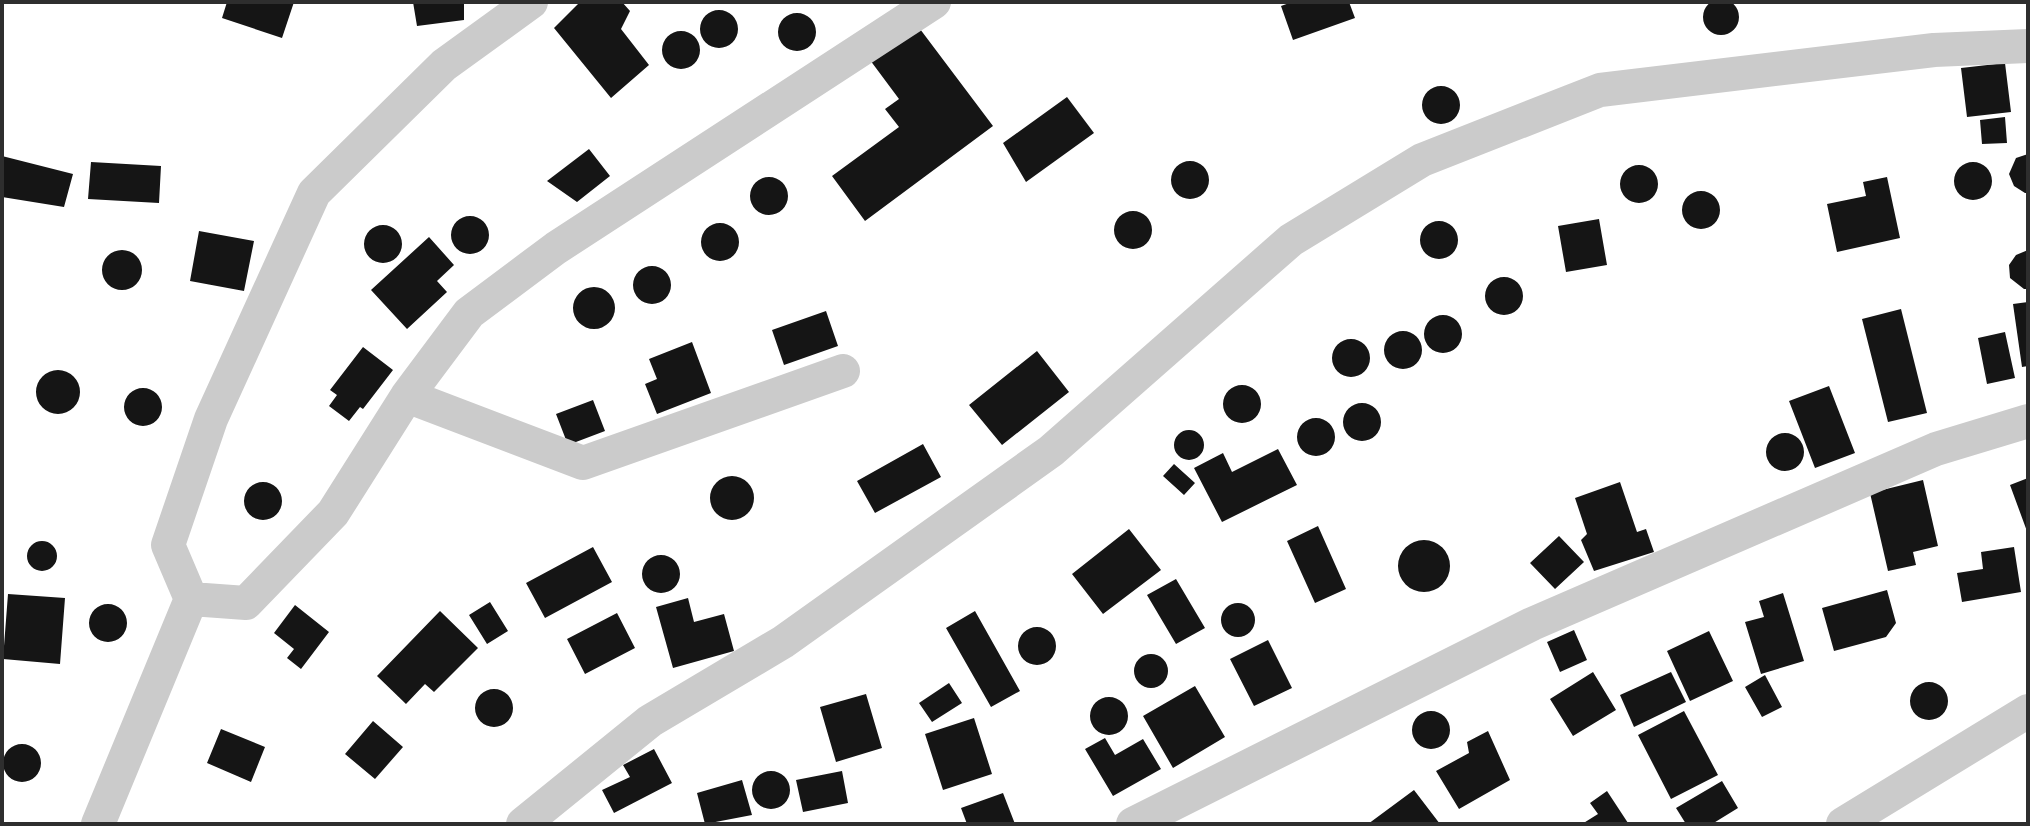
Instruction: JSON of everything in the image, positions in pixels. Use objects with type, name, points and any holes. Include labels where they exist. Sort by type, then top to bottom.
[{"type":"street","points":[[98,824],[191,599],[168,545],[211,419],[314,193],[444,65],[531,2]]},
{"type":"street","points":[[191,599],[246,603],[333,513],[407,396],[469,313],[556,248],[934,2]]},
{"type":"street","points":[[523,824],[650,721],[783,642],[1051,451],[1291,240],[1422,160],[1600,90],[1934,50],[2028,46]]},
{"type":"street","points":[[407,396],[583,463],[843,371]]},
{"type":"street","points":[[1133,824],[1532,624],[1936,449],[2028,421]]},
{"type":"street","points":[[1843,824],[2028,711]]},
{"type":"building","points":[[1721,-1],[1734,4],[1739,17],[1734,30],[1721,35],[1708,30],[1703,17],[1708,4]]},
{"type":"building","points":[[227,2],[294,2],[282,38],[222,18]]},
{"type":"building","points":[[413,2],[464,2],[464,20],[417,26]]},
{"type":"building","points":[[580,2],[622,2],[630,11],[621,29],[649,65],[611,98],[554,28]]},
{"type":"building","points":[[1292,2],[1349,2],[1355,18],[1293,40],[1281,6]]},
{"type":"building","points":[[719,10],[733,15],[738,29],[733,43],[719,48],[705,43],[700,29],[705,15]]},
{"type":"building","points":[[797,13],[811,18],[816,32],[811,46],[797,51],[783,46],[778,32],[783,18]]},
{"type":"building","points":[[917,25],[993,126],[865,221],[832,176],[899,127],[885,109],[899,99],[870,60]]},
{"type":"building","points":[[681,31],[695,36],[700,50],[695,64],[681,69],[667,64],[662,50],[667,36]]},
{"type":"building","points":[[2005,63],[2011,112],[1967,117],[1961,68]]},
{"type":"building","points":[[1441,86],[1455,91],[1460,105],[1455,119],[1441,124],[1427,119],[1422,105],[1427,91]]},
{"type":"building","points":[[1067,97],[1094,133],[1026,182],[1003,143]]},
{"type":"building","points":[[2005,117],[2007,143],[1982,144],[1980,120]]},
{"type":"building","points":[[589,149],[610,176],[577,202],[547,181]]},
{"type":"building","points":[[2028,154],[2028,193],[2025,193],[2014,186],[2009,174],[2016,158]]},
{"type":"building","points":[[2,156],[73,174],[64,207],[2,197]]},
{"type":"building","points":[[1190,161],[1204,166],[1209,180],[1204,194],[1190,199],[1176,194],[1171,180],[1176,166]]},
{"type":"building","points":[[91,162],[161,166],[159,203],[88,199]]},
{"type":"building","points":[[1973,162],[1987,167],[1992,181],[1987,195],[1973,200],[1959,195],[1954,181],[1959,167]]},
{"type":"building","points":[[1639,165],[1653,170],[1658,184],[1653,198],[1639,203],[1625,198],[1620,184],[1625,170]]},
{"type":"building","points":[[769,177],[783,182],[788,196],[783,210],[769,215],[755,210],[750,196],[755,182]]},
{"type":"building","points":[[1887,177],[1900,238],[1837,252],[1827,204],[1866,196],[1863,182]]},
{"type":"building","points":[[1701,191],[1715,196],[1720,210],[1715,224],[1701,229],[1687,224],[1682,210],[1687,196]]},
{"type":"building","points":[[1133,211],[1147,216],[1152,230],[1147,244],[1133,249],[1119,244],[1114,230],[1119,216]]},
{"type":"building","points":[[470,216],[484,221],[489,235],[484,249],[470,254],[456,249],[451,235],[456,221]]},
{"type":"building","points":[[1599,219],[1607,265],[1566,272],[1558,226]]},
{"type":"building","points":[[1439,221],[1453,226],[1458,240],[1453,254],[1439,259],[1425,254],[1420,240],[1425,226]]},
{"type":"building","points":[[720,223],[734,228],[739,242],[734,256],[720,261],[706,256],[701,242],[706,228]]},
{"type":"building","points":[[383,225],[397,230],[402,244],[397,258],[383,263],[369,258],[364,244],[369,230]]},
{"type":"building","points":[[199,231],[254,241],[244,291],[190,281]]},
{"type":"building","points":[[429,237],[454,265],[437,281],[447,292],[407,329],[371,290]]},
{"type":"building","points":[[122,250],[136,256],[142,270],[136,284],[122,290],[108,284],[102,270],[108,256]]},
{"type":"building","points":[[2028,250],[2028,289],[2024,289],[2010,278],[2009,265],[2016,255]]},
{"type":"building","points":[[652,266],[666,271],[671,285],[666,299],[652,304],[638,299],[633,285],[638,271]]},
{"type":"building","points":[[1504,277],[1517,283],[1523,296],[1517,309],[1504,315],[1491,309],[1485,296],[1491,283]]},
{"type":"building","points":[[594,287],[609,293],[615,308],[609,323],[594,329],[579,323],[573,308],[579,293]]},
{"type":"building","points":[[2028,302],[2028,366],[2022,367],[2013,304]]},
{"type":"building","points":[[1901,309],[1927,413],[1888,422],[1862,319]]},
{"type":"building","points":[[826,311],[838,346],[784,365],[772,330]]},
{"type":"building","points":[[1443,315],[1457,320],[1462,334],[1457,348],[1443,353],[1429,348],[1424,334],[1429,320]]},
{"type":"building","points":[[1403,331],[1417,336],[1422,350],[1417,364],[1403,369],[1389,364],[1384,350],[1389,336]]},
{"type":"building","points":[[2005,332],[2015,378],[1987,384],[1978,338]]},
{"type":"building","points":[[1351,339],[1365,344],[1370,358],[1365,372],[1351,377],[1337,372],[1332,358],[1337,344]]},
{"type":"building","points":[[692,342],[711,393],[657,414],[645,384],[657,379],[649,359]]},
{"type":"building","points":[[363,347],[393,370],[363,409],[360,407],[349,421],[329,406],[337,395],[330,390]]},
{"type":"building","points":[[1037,351],[1069,392],[1002,445],[969,405]]},
{"type":"building","points":[[58,370],[73,377],[80,392],[73,407],[58,414],[43,407],[36,392],[43,377]]},
{"type":"building","points":[[1242,385],[1256,390],[1261,404],[1256,418],[1242,423],[1228,418],[1223,404],[1228,390]]},
{"type":"building","points":[[1829,386],[1855,453],[1815,468],[1789,401]]},
{"type":"building","points":[[143,388],[157,393],[162,407],[157,421],[143,426],[129,421],[124,407],[129,393]]},
{"type":"building","points":[[593,400],[605,431],[568,445],[556,414]]},
{"type":"building","points":[[1362,403],[1376,408],[1381,422],[1376,436],[1362,441],[1348,436],[1343,422],[1348,408]]},
{"type":"building","points":[[1316,418],[1330,423],[1335,437],[1330,451],[1316,456],[1302,451],[1297,437],[1302,423]]},
{"type":"building","points":[[1189,430],[1200,434],[1204,445],[1200,456],[1189,460],[1178,456],[1174,445],[1178,434]]},
{"type":"building","points":[[1785,433],[1799,438],[1804,452],[1799,466],[1785,471],[1771,466],[1766,452],[1771,438]]},
{"type":"building","points":[[923,444],[941,477],[875,513],[857,481]]},
{"type":"building","points":[[1278,449],[1297,485],[1222,522],[1194,468],[1223,453],[1232,472]]},
{"type":"building","points":[[1174,464],[1195,483],[1184,495],[1163,476]]},
{"type":"building","points":[[732,476],[748,482],[754,498],[748,514],[732,520],[716,514],[710,498],[716,482]]},
{"type":"building","points":[[2028,478],[2028,534],[2010,485]]},
{"type":"building","points":[[1923,480],[1938,546],[1913,552],[1916,565],[1888,571],[1870,493]]},
{"type":"building","points":[[263,482],[277,487],[282,501],[277,515],[263,520],[249,515],[244,501],[249,487]]},
{"type":"building","points":[[1620,482],[1637,532],[1646,529],[1654,552],[1594,571],[1581,540],[1587,534],[1575,498]]},
{"type":"building","points":[[1318,526],[1346,589],[1315,603],[1287,541]]},
{"type":"building","points":[[1129,529],[1161,570],[1103,614],[1072,574]]},
{"type":"building","points":[[1559,536],[1584,562],[1555,589],[1530,563]]},
{"type":"building","points":[[1424,540],[1443,547],[1450,566],[1443,585],[1424,592],[1405,585],[1398,566],[1405,547]]},
{"type":"building","points":[[42,541],[48,542],[56,550],[56,562],[48,570],[42,571],[36,570],[28,562],[27,556],[28,550],[36,542]]},
{"type":"building","points":[[593,547],[612,582],[545,618],[526,583]]},
{"type":"building","points":[[2014,547],[2021,592],[1962,602],[1957,573],[1983,569],[1981,552]]},
{"type":"building","points":[[661,555],[675,560],[680,574],[675,588],[661,593],[647,588],[642,574],[647,560]]},
{"type":"building","points":[[1176,579],[1205,628],[1176,644],[1147,595]]},
{"type":"building","points":[[1887,590],[1896,623],[1886,637],[1834,651],[1822,608]]},
{"type":"building","points":[[1783,593],[1804,661],[1761,674],[1745,622],[1764,617],[1759,601]]},
{"type":"building","points":[[8,594],[65,598],[60,664],[3,659]]},
{"type":"building","points":[[688,598],[694,622],[724,614],[734,651],[673,668],[656,607]]},
{"type":"building","points":[[490,602],[508,631],[487,644],[469,615]]},
{"type":"building","points":[[1238,603],[1250,608],[1255,620],[1250,632],[1238,637],[1226,632],[1221,620],[1226,608]]},
{"type":"building","points":[[108,604],[122,609],[127,623],[122,637],[108,642],[94,637],[89,623],[94,609]]},
{"type":"building","points":[[295,605],[329,632],[301,669],[287,658],[294,649],[274,633]]},
{"type":"building","points":[[440,611],[478,648],[434,692],[425,684],[406,704],[377,676]]},
{"type":"building","points":[[975,611],[1020,691],[991,707],[946,628]]},
{"type":"building","points":[[617,613],[635,648],[585,674],[567,639]]},
{"type":"building","points":[[1037,627],[1051,632],[1056,646],[1051,660],[1037,665],[1023,660],[1018,646],[1023,632]]},
{"type":"building","points":[[1574,630],[1587,660],[1560,672],[1547,642]]},
{"type":"building","points":[[1709,631],[1733,681],[1690,701],[1667,651]]},
{"type":"building","points":[[1268,640],[1292,688],[1254,706],[1230,659]]},
{"type":"building","points":[[1151,654],[1163,659],[1168,671],[1163,683],[1151,688],[1139,683],[1134,671],[1139,659]]},
{"type":"building","points":[[1593,672],[1616,710],[1573,736],[1550,699]]},
{"type":"building","points":[[1671,672],[1686,702],[1634,727],[1620,695]]},
{"type":"building","points":[[1765,675],[1782,707],[1762,717],[1745,687]]},
{"type":"building","points":[[1929,682],[1943,687],[1948,701],[1943,715],[1929,720],[1915,715],[1910,701],[1915,687]]},
{"type":"building","points":[[949,683],[962,703],[932,722],[919,703]]},
{"type":"building","points":[[1195,686],[1225,737],[1173,768],[1143,716]]},
{"type":"building","points":[[494,689],[508,694],[513,708],[508,722],[494,727],[480,722],[475,708],[480,694]]},
{"type":"building","points":[[866,694],[882,748],[836,762],[820,707]]},
{"type":"building","points":[[1109,697],[1123,702],[1128,716],[1123,730],[1109,735],[1095,730],[1090,716],[1095,702]]},
{"type":"building","points":[[1431,711],[1445,716],[1450,730],[1445,744],[1431,749],[1417,744],[1412,730],[1417,716]]},
{"type":"building","points":[[1684,711],[1718,775],[1671,799],[1638,735]]},
{"type":"building","points":[[974,718],[992,774],[943,790],[925,734]]},
{"type":"building","points":[[373,721],[403,747],[375,779],[345,754]]},
{"type":"building","points":[[221,729],[265,747],[251,782],[207,763]]},
{"type":"building","points":[[1488,731],[1510,780],[1459,809],[1436,771],[1469,753],[1467,742]]},
{"type":"building","points":[[1105,738],[1115,755],[1143,739],[1161,769],[1113,796],[1085,749]]},
{"type":"building","points":[[22,744],[36,749],[41,763],[36,777],[22,782],[8,777],[3,763],[8,749]]},
{"type":"building","points":[[654,749],[672,783],[614,813],[602,790],[630,777],[623,765]]},
{"type":"building","points":[[771,771],[785,776],[790,790],[785,804],[771,809],[757,804],[752,790],[757,776]]},
{"type":"building","points":[[842,771],[848,803],[803,812],[796,780]]},
{"type":"building","points":[[742,780],[752,815],[705,824],[697,793]]},
{"type":"building","points":[[1722,781],[1738,808],[1712,824],[1686,824],[1676,808]]},
{"type":"building","points":[[1414,790],[1440,824],[1368,824]]},
{"type":"building","points":[[1607,791],[1628,823],[1582,824],[1598,814],[1590,803]]},
{"type":"building","points":[[1003,793],[1015,824],[967,824],[961,808]]}]
